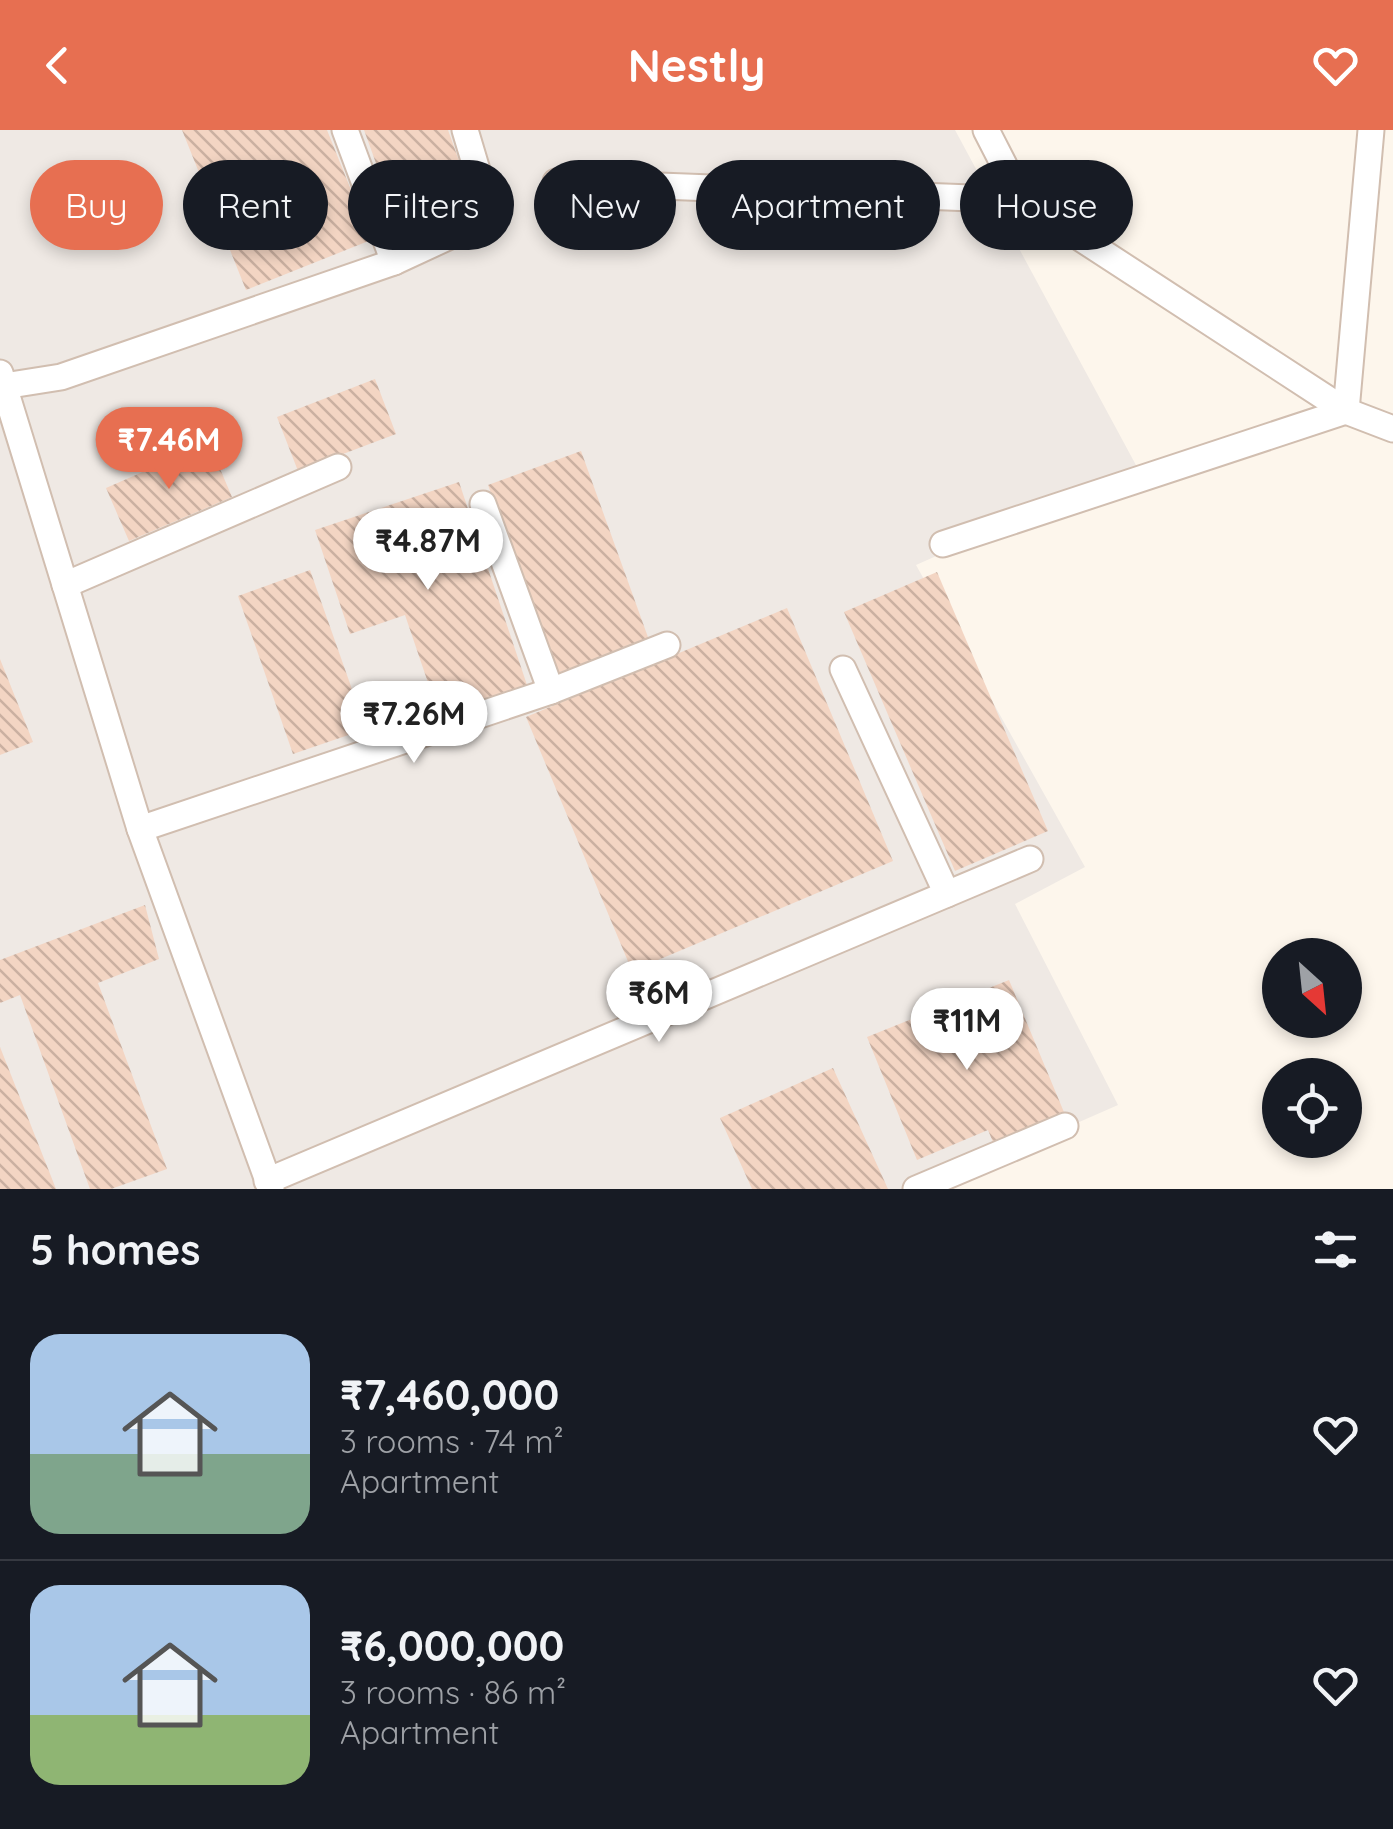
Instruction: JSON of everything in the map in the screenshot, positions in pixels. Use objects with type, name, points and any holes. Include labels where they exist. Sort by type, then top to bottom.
[{"type":"street","points":[[345,130],[394,262]]},
{"type":"street","points":[[465,130],[491,217],[394,262],[61,377],[2,380],[140,829],[269,1185],[1030,860]]},
{"type":"street","points":[[986,130],[1001,160]]},
{"type":"street","points":[[1346,412],[1371,130]]},
{"type":"street","points":[[676,187],[960,198]]},
{"type":"street","points":[[1098,250],[1346,412],[1393,429]]},
{"type":"street","points":[[944,544],[1346,412]]},
{"type":"street","points":[[66,585],[338,467]]},
{"type":"street","points":[[483,504],[551,692]]},
{"type":"street","points":[[140,829],[551,692],[666,645]]},
{"type":"street","points":[[843,669],[947,894]]},
{"type":"street","points":[[916,1189],[1066,1126]]},
{"type":"shaded area","points":[[0,130],[955,130],[971,160],[960,160],[960,250],[1020,250],[1137,467],[916,565],[1085,867],[1015,904],[1118,1105],[926,1189],[0,1189]]},
{"type":"building","points":[[182,130],[327,130],[348,182],[348,249],[246,290],[230,250],[328,250],[328,160],[194,160]]},
{"type":"building","points":[[364,130],[448,130],[459,160],[375,160]]},
{"type":"building","points":[[375,379],[396,434],[298,471],[277,417]]},
{"type":"building","points":[[209,443],[232,497],[129,541],[106,488]]},
{"type":"building","points":[[581,451],[649,640],[557,673],[488,485]]},
{"type":"building","points":[[459,482],[528,688],[440,718],[405,615],[350,634],[315,530]]},
{"type":"building","points":[[310,570],[366,729],[293,754],[238,596]]},
{"type":"building","points":[[937,572],[1048,831],[955,871],[844,612]]},
{"type":"building","points":[[787,608],[893,861],[632,971],[526,717]]},
{"type":"building","points":[[0,659],[33,742],[0,755]]},
{"type":"building","points":[[145,905],[159,959],[98,983],[167,1169],[111,1189],[90,1189],[20,995],[0,1003],[0,960]]},
{"type":"building","points":[[1009,980],[1066,1117],[995,1147],[988,1130],[917,1160],[867,1037]]},
{"type":"building","points":[[0,1047],[56,1189],[0,1189]]},
{"type":"building","points":[[833,1068],[888,1189],[752,1189],[720,1118]]}]
